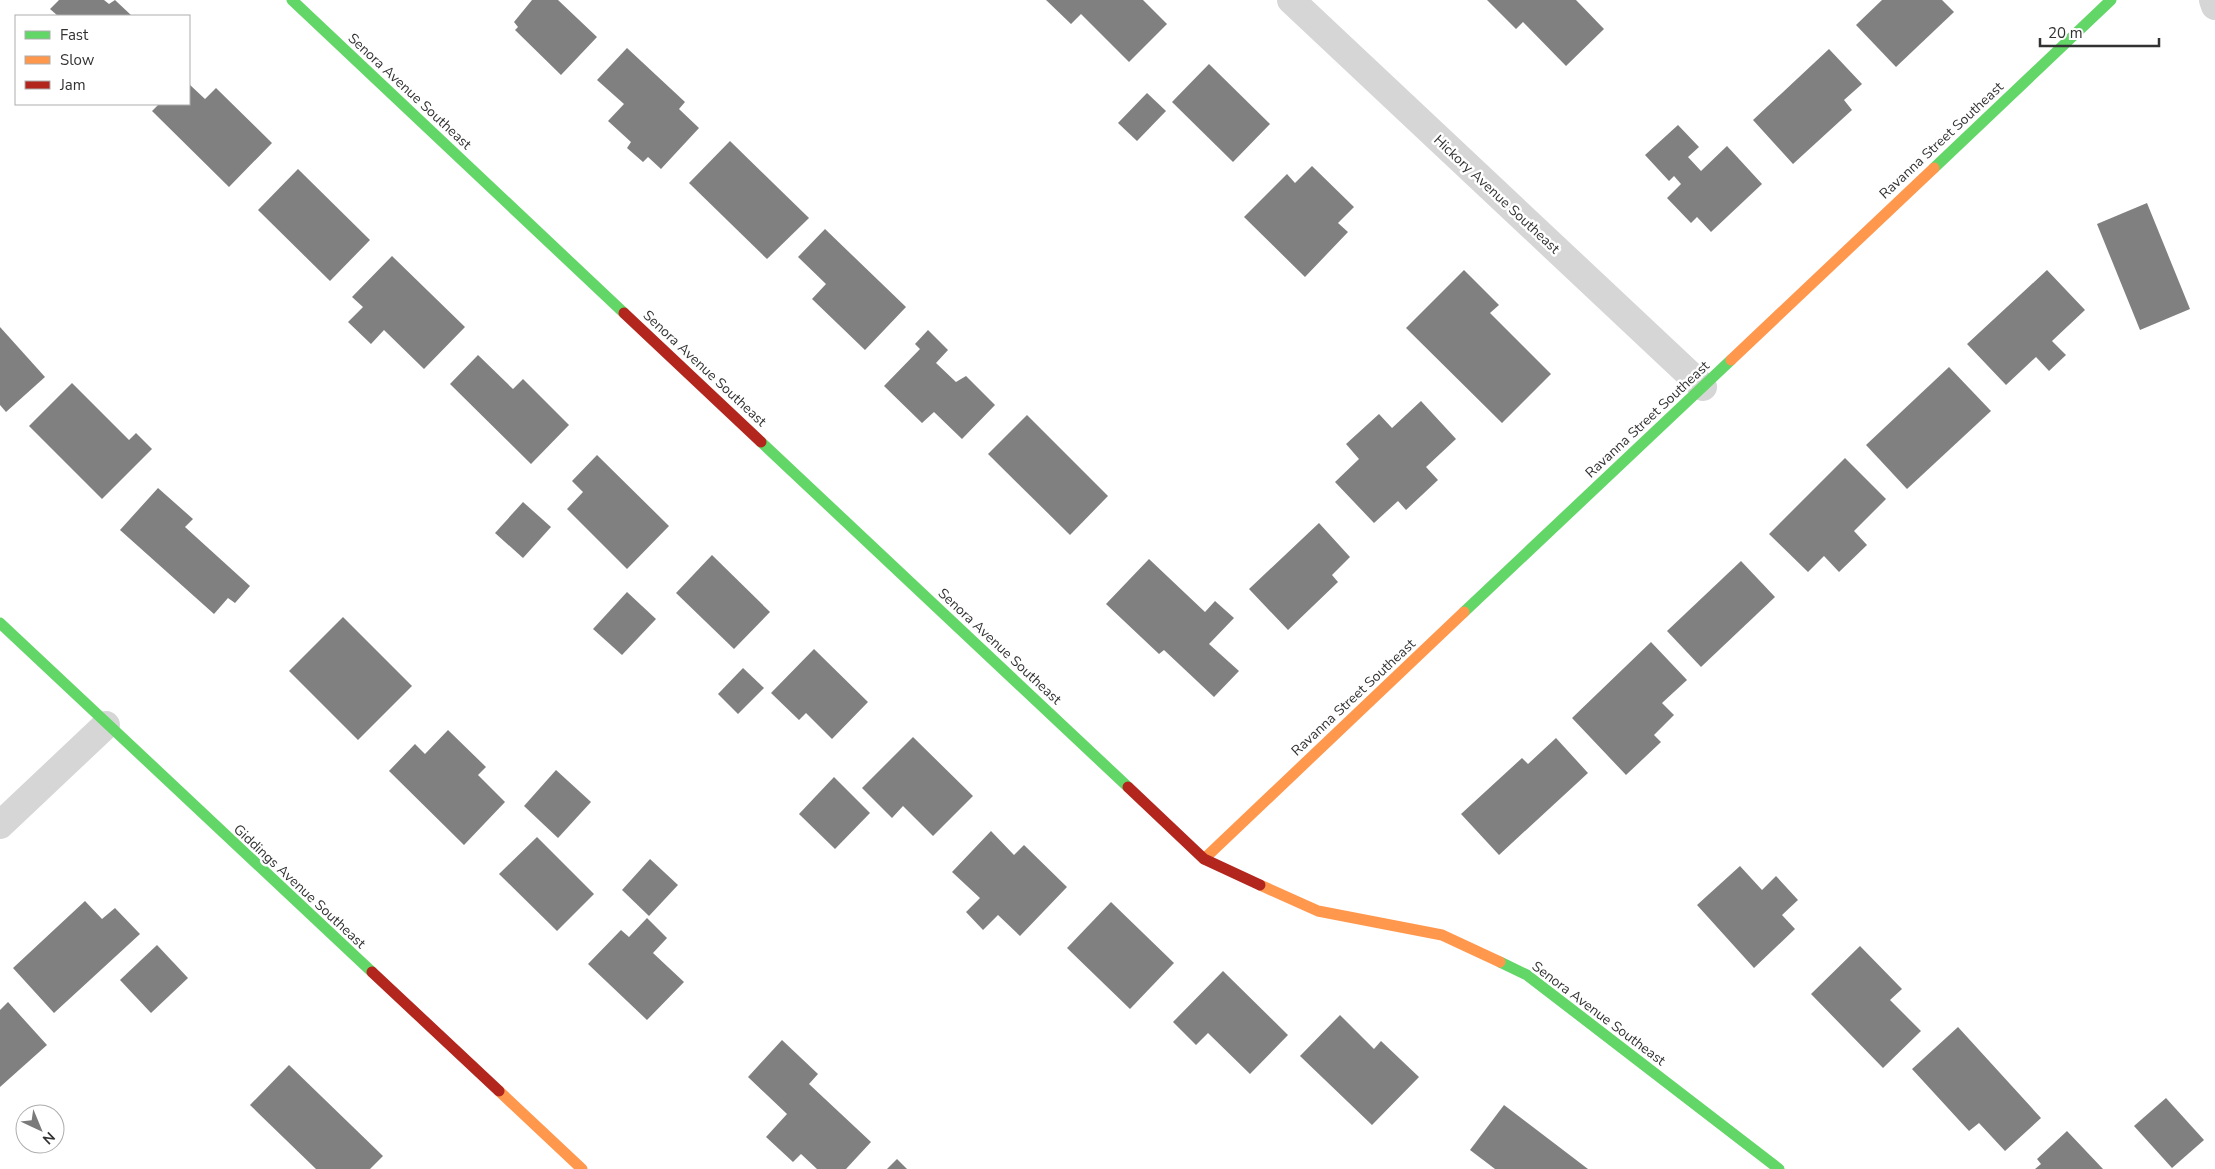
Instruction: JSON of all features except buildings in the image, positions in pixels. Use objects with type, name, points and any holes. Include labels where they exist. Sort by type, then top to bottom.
[{"type":"street","name":"Senora Avenue Southeast","points":[[292,0],[1204,859],[1318,911],[1442,935],[1527,975],[1778,1169]]},
{"type":"street","name":"Hickory Avenue Southeast","points":[[1290,0],[1703,387]]},
{"type":"street","name":"Ravanna Street Southeast","points":[[1204,859],[2111,0]]},
{"type":"street","points":[[2213,0],[2215,6]]},
{"type":"street","name":"Giddings Avenue Southeast","points":[[0,623],[106,725],[582,1169]]},
{"type":"street","points":[[0,824],[106,725]]},
{"type":"traffic: fast","points":[[292,0],[624,313]]},
{"type":"traffic: fast","points":[[1934,168],[2111,0]]},
{"type":"traffic: fast","points":[[1464,612],[1731,360]]},
{"type":"traffic: fast","points":[[761,442],[1128,787]]},
{"type":"traffic: fast","points":[[0,623],[372,972]]},
{"type":"traffic: fast","points":[[1500,962],[1527,975],[1779,1169]]},
{"type":"traffic: slow","points":[[1731,360],[1934,168]]},
{"type":"traffic: slow","points":[[1204,859],[1464,612]]},
{"type":"traffic: slow","points":[[1260,885],[1318,911],[1442,935],[1500,962]]},
{"type":"traffic: slow","points":[[499,1091],[582,1169]]},
{"type":"traffic: jam","points":[[624,313],[761,442]]},
{"type":"traffic: jam","points":[[1128,787],[1204,859],[1260,885]]},
{"type":"traffic: jam","points":[[372,972],[499,1091]]}]
